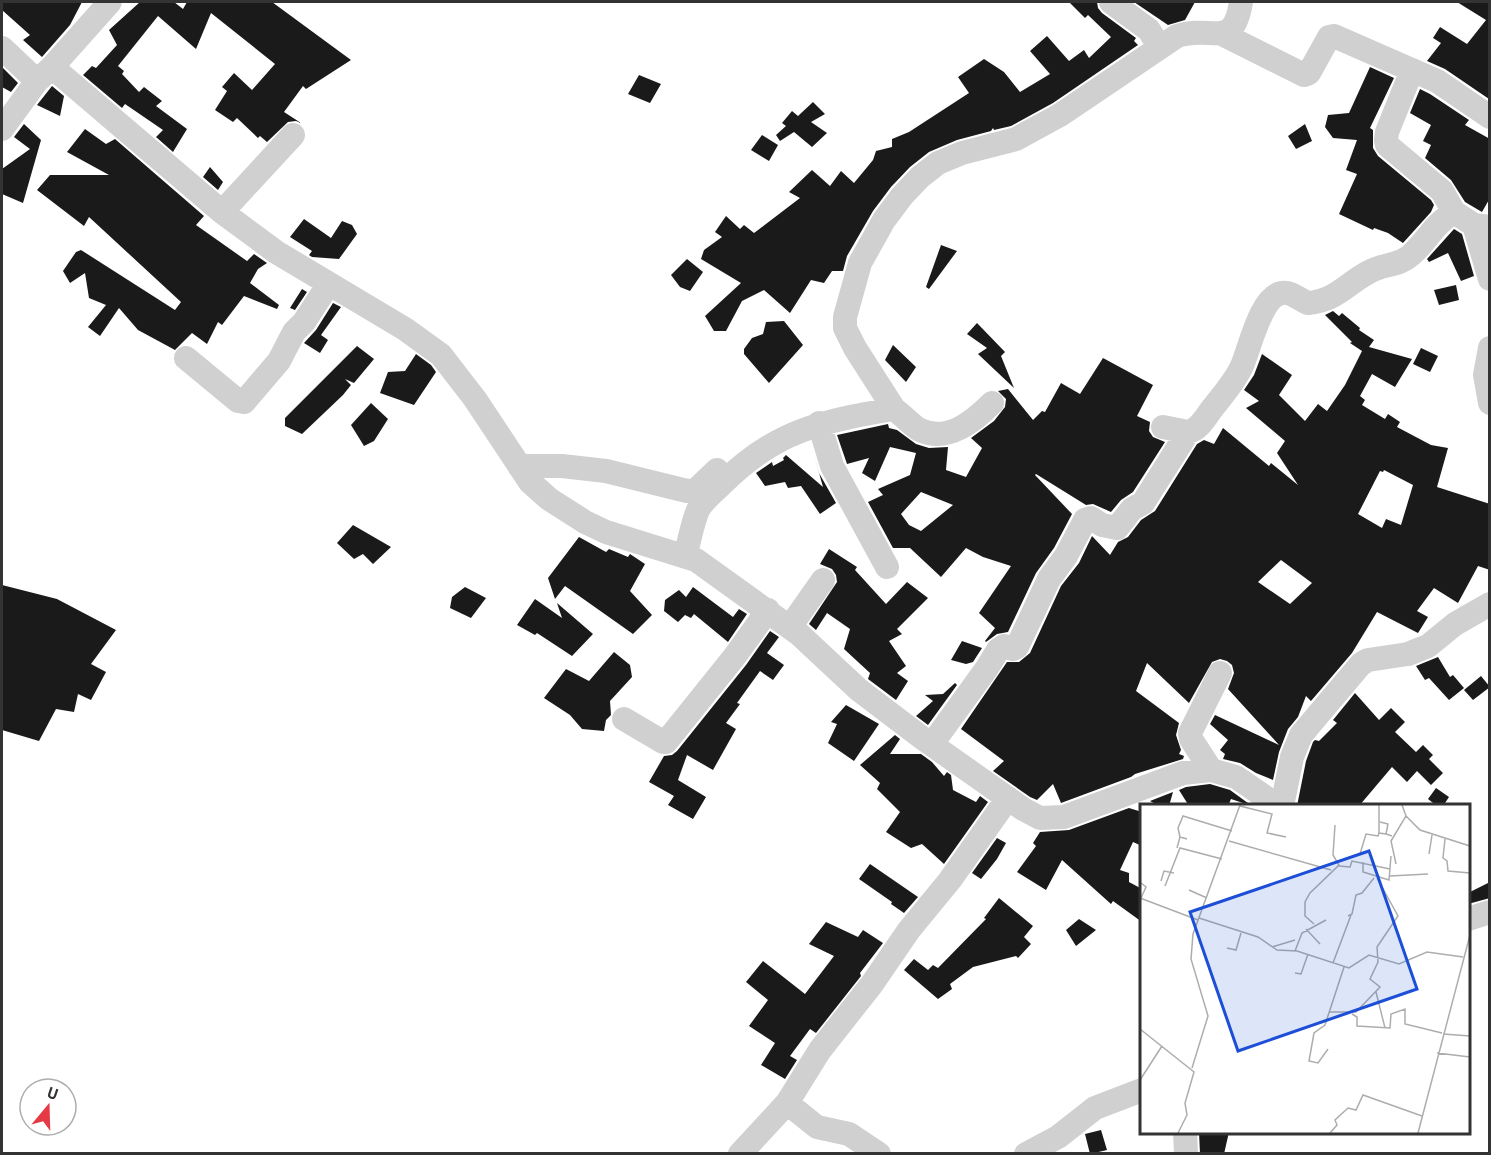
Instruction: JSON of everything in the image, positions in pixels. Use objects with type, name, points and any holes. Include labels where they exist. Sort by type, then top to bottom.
[{"type":"street","points":[[2,129],[44,74],[110,2]]},
{"type":"street","points":[[1111,2],[1149,30],[1159,47]]},
{"type":"street","points":[[1222,34],[1233,28],[1240,2]]},
{"type":"street","points":[[992,403],[969,424],[950,432],[929,433],[918,429],[894,409],[855,348],[845,327],[845,317],[860,263],[884,220],[920,177],[938,163],[962,153],[1016,140],[1060,115],[1138,64],[1159,47],[1188,33],[1222,34],[1301,75],[1309,74],[1331,36],[1437,81],[1490,117]]},
{"type":"street","points":[[2,48],[44,74],[276,252],[405,329],[441,355],[476,399],[530,482],[549,499],[585,522],[606,532],[685,555],[710,569],[790,627],[859,690],[1008,798],[1040,818],[1054,819],[1183,773],[1211,770],[1236,777],[1277,804]]},
{"type":"street","points":[[1412,70],[1387,132],[1386,140],[1388,145],[1442,191],[1454,212],[1482,226],[1490,279]]},
{"type":"street","points":[[222,212],[293,135]]},
{"type":"street","points":[[932,744],[998,650],[1004,646],[1013,649],[1017,647],[1049,579],[1066,556],[1087,519],[1114,528],[1120,526],[1132,509],[1143,503],[1188,432],[1198,426],[1237,376],[1257,323],[1274,297],[1279,293],[1288,293],[1308,303],[1331,297],[1345,290],[1368,272],[1406,260],[1435,226],[1454,212]]},
{"type":"street","points":[[186,358],[238,401],[244,402],[279,361],[294,332],[304,322],[328,285]]},
{"type":"street","points":[[1490,348],[1485,375],[1490,403]]},
{"type":"street","points":[[685,555],[699,509],[736,470],[782,438],[819,423],[894,409]]},
{"type":"street","points":[[819,423],[832,466],[887,567]]},
{"type":"street","points":[[1163,427],[1188,432]]},
{"type":"street","points":[[519,466],[562,466],[606,471],[687,491],[696,490],[709,479],[723,461],[769,431]]},
{"type":"street","points":[[790,627],[823,580]]},
{"type":"street","points":[[1280,804],[1292,757],[1301,735],[1361,664],[1368,660],[1408,654],[1428,646],[1455,624],[1490,604]]},
{"type":"street","points":[[624,719],[663,742],[667,741],[768,610]]},
{"type":"street","points":[[1211,770],[1191,739],[1190,733],[1220,673]]},
{"type":"street","points":[[740,1154],[787,1103],[820,1050],[872,984],[909,930],[950,880],[1008,798]]},
{"type":"street","points":[[1470,918],[1490,912]]},
{"type":"street","points":[[1026,1154],[1058,1137],[1095,1108],[1140,1091]]},
{"type":"street","points":[[787,1103],[817,1128],[849,1134],[879,1154]]},
{"type":"street","points":[[1185,1134],[1186,1154]]},
{"type":"building","points":[[2,2],[82,2],[70,25],[42,57],[23,40],[30,35],[2,10]]},
{"type":"building","points":[[140,2],[174,2],[183,9],[187,2],[272,2],[351,60],[306,89],[303,86],[284,112],[301,123],[288,122],[267,142],[260,136],[258,138],[237,118],[233,122],[215,110],[227,91],[222,87],[234,73],[252,90],[275,64],[211,13],[196,49],[158,16],[118,66],[124,71],[122,74],[139,92],[144,87],[162,101],[156,106],[187,129],[173,152],[156,137],[163,130],[125,104],[122,108],[83,75],[92,66],[96,68],[117,45],[109,30]]},
{"type":"building","points":[[1069,2],[1097,2],[1102,13],[1136,38],[1134,41],[1138,45],[1053,103],[1011,126],[994,130],[993,128],[991,131],[957,140],[929,152],[910,167],[891,187],[873,211],[847,256],[843,271],[832,271],[824,283],[811,280],[790,313],[764,290],[742,301],[726,331],[714,331],[705,316],[741,283],[701,259],[704,250],[722,237],[715,232],[726,216],[740,229],[744,225],[754,233],[800,198],[789,192],[812,170],[830,186],[841,171],[854,183],[873,160],[876,151],[892,147],[892,139],[909,132],[969,93],[958,77],[984,59],[1004,72],[1020,92],[1050,74],[1030,51],[1047,36],[1069,61],[1084,50],[1089,58],[1111,37],[1088,15],[1085,18]]},
{"type":"building","points":[[1134,2],[1195,2],[1185,20],[1168,25]]},
{"type":"building","points":[[1457,2],[1490,2],[1489,99],[1445,69],[1427,61],[1441,43],[1433,38],[1440,27],[1467,44],[1486,20]]},
{"type":"building","points":[[2,67],[18,83],[11,92],[2,87]]},
{"type":"building","points":[[1370,67],[1394,78],[1370,128],[1373,130],[1373,148],[1378,156],[1434,205],[1431,212],[1403,243],[1388,233],[1374,228],[1373,230],[1339,214],[1357,174],[1346,170],[1357,140],[1333,138],[1325,127],[1328,115],[1349,113]]},
{"type":"building","points":[[639,75],[661,84],[650,103],[628,94]]},
{"type":"building","points":[[52,86],[64,96],[60,116],[37,105]]},
{"type":"building","points":[[1420,89],[1469,120],[1465,125],[1490,139],[1490,198],[1482,212],[1465,202],[1451,180],[1425,158],[1431,145],[1423,141],[1431,125],[1410,113]]},
{"type":"building","points":[[813,102],[825,114],[811,122],[827,133],[812,147],[794,132],[780,141],[776,135],[786,126],[782,123],[792,111],[798,116]]},
{"type":"building","points":[[24,124],[41,140],[23,203],[2,194],[2,169],[30,149],[14,137]]},
{"type":"building","points":[[1305,124],[1312,141],[1296,149],[1288,136]]},
{"type":"building","points":[[85,129],[106,144],[115,139],[204,216],[196,225],[247,261],[254,254],[267,263],[258,269],[250,283],[279,305],[277,309],[244,296],[222,325],[218,322],[207,344],[192,333],[175,350],[138,330],[119,308],[100,336],[88,327],[106,305],[89,298],[85,273],[70,283],[63,271],[76,252],[81,250],[175,310],[181,302],[89,217],[84,226],[37,190],[50,175],[109,175],[67,152]]},
{"type":"building","points":[[762,135],[778,145],[769,161],[751,150]]},
{"type":"building","points":[[210,167],[223,182],[218,190],[203,177]]},
{"type":"building","points":[[304,219],[331,238],[342,221],[352,225],[357,234],[339,259],[312,257],[309,255],[312,251],[290,237]]},
{"type":"building","points":[[1454,229],[1462,234],[1474,276],[1461,281],[1448,253],[1429,262],[1427,259]]},
{"type":"building","points":[[941,245],[957,251],[929,289],[926,287]]},
{"type":"building","points":[[687,259],[703,272],[690,291],[680,287],[671,275]]},
{"type":"building","points":[[1456,285],[1459,300],[1439,305],[1434,290]]},
{"type":"building","points":[[302,289],[307,292],[295,310],[290,308]]},
{"type":"building","points":[[333,303],[341,307],[321,335],[328,340],[320,353],[304,343],[316,330]]},
{"type":"building","points":[[1333,311],[1339,316],[1342,313],[1360,328],[1359,330],[1374,340],[1369,347],[1412,359],[1395,387],[1372,374],[1360,396],[1365,400],[1362,405],[1385,419],[1388,414],[1400,422],[1397,427],[1431,445],[1448,448],[1437,487],[1490,504],[1490,570],[1478,566],[1458,603],[1434,588],[1417,611],[1428,617],[1418,633],[1377,612],[1352,653],[1311,701],[1306,696],[1298,717],[1288,729],[1279,752],[1273,780],[1240,763],[1223,759],[1225,754],[1220,750],[1228,740],[1210,724],[1215,715],[1279,745],[1228,689],[1234,673],[1232,665],[1220,659],[1212,662],[1189,703],[1147,663],[1136,691],[1179,723],[1176,735],[1181,750],[1179,754],[1184,756],[1183,759],[1135,774],[1061,803],[1053,784],[1037,800],[1030,797],[993,771],[1004,761],[961,729],[1007,662],[1019,662],[1030,653],[1061,586],[1079,563],[1092,536],[1110,555],[1118,542],[1128,537],[1141,520],[1155,511],[1197,444],[1204,440],[1214,444],[1223,428],[1269,466],[1271,463],[1298,485],[1277,453],[1285,441],[1246,408],[1259,401],[1244,390],[1254,375],[1262,354],[1292,375],[1279,395],[1305,421],[1318,404],[1327,411],[1345,385],[1362,351],[1350,343],[1352,342],[1325,315]],"holes":[[[1384,470],[1413,485],[1401,525],[1386,519],[1382,528],[1358,514],[1380,471]],[[1281,560],[1312,583],[1290,604],[1258,582]]]},
{"type":"building","points":[[784,321],[803,345],[769,383],[744,354],[744,349],[752,338],[763,334],[766,322]]},
{"type":"building","points":[[977,323],[1005,352],[1001,356],[1014,388],[978,354],[987,348],[967,334]]},
{"type":"building","points":[[893,345],[916,367],[906,382],[885,360]]},
{"type":"building","points":[[357,346],[374,359],[354,383],[345,379],[351,385],[302,434],[285,426],[285,418]]},
{"type":"building","points":[[1421,348],[1438,356],[1430,372],[1413,364]]},
{"type":"building","points":[[416,354],[431,365],[436,372],[414,405],[380,393],[388,372],[405,371]]},
{"type":"building","points":[[1103,358],[1153,385],[1137,416],[1150,422],[1149,431],[1153,437],[1165,442],[1133,492],[1121,500],[1111,512],[1093,504],[1086,505],[1035,475],[1072,514],[1054,548],[1036,573],[1008,632],[997,634],[986,642],[995,628],[979,613],[1011,566],[983,557],[966,548],[941,577],[910,548],[893,548],[868,502],[883,495],[878,489],[910,475],[916,453],[890,447],[875,481],[862,473],[869,458],[847,464],[837,435],[888,424],[889,428],[897,430],[916,444],[929,448],[948,447],[946,470],[966,477],[982,448],[971,438],[994,421],[1005,407],[1006,399],[998,391],[1008,389],[1033,420],[1042,411],[1045,412],[1061,383],[1080,394]],"holes":[[[921,492],[953,505],[921,531],[909,525],[901,514]]]},
{"type":"building","points":[[371,403],[388,419],[374,441],[364,446],[351,425]]},
{"type":"building","points":[[786,455],[823,487],[819,473],[836,503],[820,514],[801,486],[788,488],[785,482],[765,486],[756,473],[772,462],[773,466],[784,460]]},
{"type":"building","points":[[353,525],[391,547],[373,564],[363,554],[354,559],[337,543]]},
{"type":"building","points":[[579,537],[606,552],[609,549],[628,557],[630,554],[645,564],[630,591],[652,615],[633,634],[565,586],[555,599],[548,578]]},
{"type":"building","points":[[829,549],[857,567],[855,570],[886,604],[907,582],[928,598],[897,629],[902,634],[889,641],[906,666],[897,673],[908,681],[896,700],[868,679],[870,673],[844,649],[850,629],[827,613],[816,630],[809,624],[837,582],[832,569],[820,564]]},
{"type":"building","points":[[2,585],[57,599],[116,630],[91,664],[106,672],[91,700],[78,694],[74,712],[56,709],[39,741],[2,730]]},
{"type":"building","points":[[465,587],[486,598],[471,618],[450,608],[452,597]]},
{"type":"building","points":[[693,587],[733,617],[739,609],[747,614],[728,642],[694,614],[691,618],[685,615],[678,622],[664,611],[665,600],[679,590],[686,597]]},
{"type":"building","points":[[535,599],[562,618],[557,603],[593,634],[572,656],[537,633],[535,635],[517,625]]},
{"type":"building","points":[[770,631],[779,637],[767,653],[784,665],[773,680],[760,671],[737,703],[740,704],[726,723],[736,729],[713,770],[687,755],[678,780],[706,797],[693,819],[668,805],[674,796],[649,782],[664,756],[672,755],[677,751],[746,665]]},
{"type":"building","points":[[962,641],[982,648],[973,662],[966,664],[951,660]]},
{"type":"building","points":[[614,652],[630,665],[632,677],[610,701],[611,715],[606,720],[604,731],[582,729],[570,715],[544,698],[566,669],[589,681]]},
{"type":"building","points":[[1438,657],[1450,677],[1453,675],[1464,688],[1449,700],[1429,678],[1425,680],[1416,666]]},
{"type":"building","points":[[1481,676],[1490,687],[1473,700],[1464,690]]},
{"type":"building","points":[[955,683],[957,685],[928,725],[916,716],[933,701],[925,695],[943,694]]},
{"type":"building","points":[[1355,693],[1379,720],[1391,708],[1405,722],[1395,732],[1416,752],[1423,745],[1433,755],[1429,759],[1443,773],[1431,785],[1417,771],[1407,782],[1392,767],[1361,804],[1297,804],[1306,761],[1313,742],[1319,741],[1337,723],[1333,720]]},
{"type":"building","points":[[846,705],[879,724],[854,761],[828,743],[837,724],[831,722]]},
{"type":"building","points":[[895,735],[900,739],[890,754],[921,754],[932,762],[944,776],[947,772],[951,775],[953,790],[976,802],[980,796],[988,802],[944,864],[922,844],[911,848],[886,832],[900,812],[877,789],[880,783],[860,765]]},
{"type":"building","points":[[1210,784],[1230,790],[1249,804],[1231,799],[1229,804],[1188,804],[1179,790]]},
{"type":"building","points":[[1436,788],[1449,797],[1444,804],[1434,804],[1428,799]]},
{"type":"building","points":[[1173,792],[1170,804],[1155,804],[1150,801]]},
{"type":"building","points":[[1129,808],[1140,811],[1140,845],[1133,842],[1120,870],[1129,873],[1129,882],[1140,888],[1140,921],[1113,901],[1111,904],[1062,860],[1046,890],[1017,872],[1036,846],[1033,843],[1040,832],[1069,830]]},
{"type":"building","points":[[997,838],[1006,843],[981,879],[972,873]]},
{"type":"building","points":[[870,864],[918,897],[904,913],[859,879]]},
{"type":"building","points":[[1490,882],[1490,898],[1470,903],[1470,892]]},
{"type":"building","points":[[999,898],[1033,926],[1024,937],[1031,944],[1018,958],[1016,956],[973,967],[950,984],[952,989],[938,999],[904,970],[914,959],[928,970],[933,965],[938,968],[986,919],[984,918]]},
{"type":"building","points":[[1079,919],[1096,930],[1076,946],[1066,930]]},
{"type":"building","points":[[826,922],[858,937],[863,930],[883,943],[860,973],[861,976],[816,1033],[810,1029],[790,1056],[797,1060],[785,1079],[761,1065],[775,1043],[749,1026],[768,1000],[746,982],[763,961],[805,994],[834,956],[809,944]]},
{"type":"building","points":[[1101,1130],[1107,1150],[1090,1154],[1085,1134]]},
{"type":"building","points":[[1199,1134],[1229,1134],[1224,1154],[1200,1154]]}]
